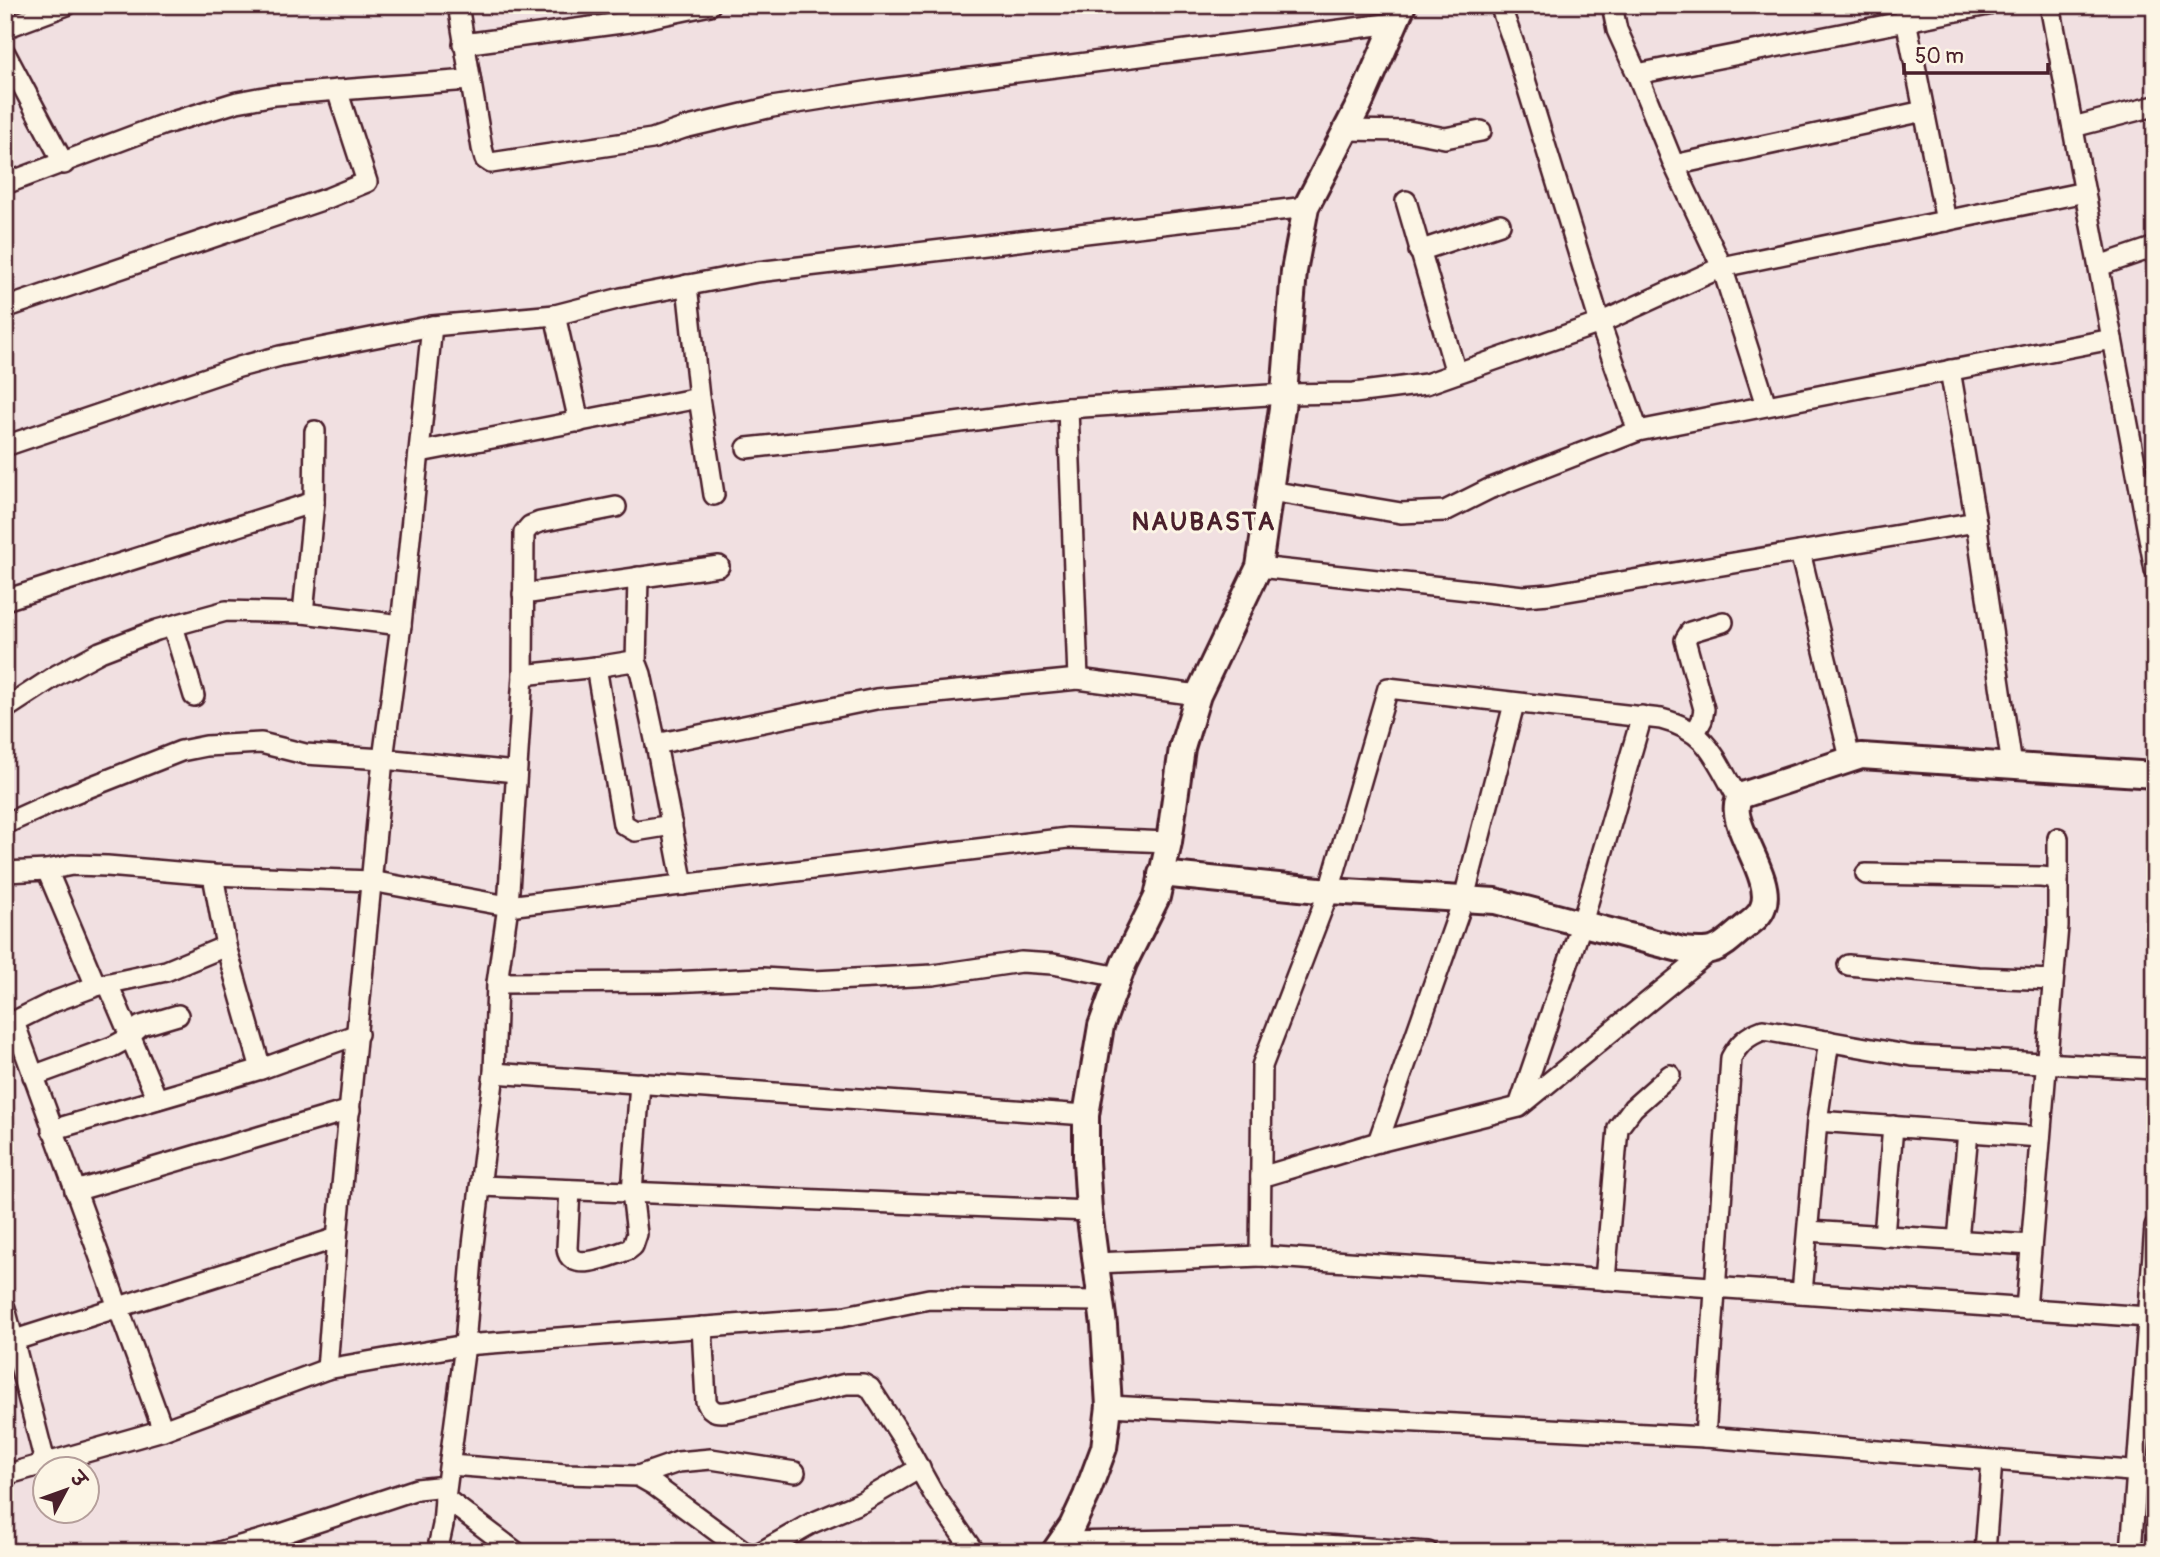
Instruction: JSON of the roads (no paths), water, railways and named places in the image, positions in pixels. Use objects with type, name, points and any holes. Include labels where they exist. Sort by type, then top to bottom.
[{"type":"street","points":[[5,28],[67,5]]},
{"type":"street","points":[[458,5],[482,148],[485,159],[491,163],[652,139],[684,128],[772,107],[1398,14]]},
{"type":"street","points":[[463,44],[629,22],[710,5]]},
{"type":"street","points":[[1500,5],[1600,323],[1638,431]]},
{"type":"street","points":[[1612,5],[1617,30],[1674,165],[1722,267],[1766,405]]},
{"type":"street","points":[[1637,74],[1904,13],[1988,5]]},
{"type":"street","points":[[2050,5],[2155,570]]},
{"type":"street","points":[[1904,13],[1946,221]]},
{"type":"street","points":[[1061,1548],[1086,1496],[1104,1448],[1109,1406],[1101,1301],[1089,1212],[1086,1115],[1101,1026],[1119,977],[1157,897],[1169,842],[1182,748],[1198,695],[1259,567],[1284,394],[1294,271],[1306,207],[1360,103],[1398,14]]},
{"type":"street","points":[[5,53],[64,164]]},
{"type":"street","points":[[5,184],[162,125],[237,102],[275,95],[469,80]]},
{"type":"street","points":[[5,308],[328,198],[367,182],[337,90]]},
{"type":"street","points":[[2073,127],[2155,106]]},
{"type":"street","points":[[1674,165],[1924,111]]},
{"type":"street","points":[[1345,130],[1408,131],[1446,138],[1481,131]]},
{"type":"street","points":[[747,447],[855,436],[1068,408],[1284,394],[1354,393],[1426,384],[1600,323],[1722,267],[2085,192]]},
{"type":"street","points":[[1406,201],[1456,373]]},
{"type":"street","points":[[5,446],[239,367],[280,356],[432,326],[555,315],[621,298],[757,271],[1306,207]]},
{"type":"street","points":[[1419,251],[1500,224]]},
{"type":"street","points":[[2099,266],[2155,247]]},
{"type":"street","points":[[687,285],[699,398],[714,495]]},
{"type":"street","points":[[555,315],[579,422]]},
{"type":"street","points":[[327,1369],[337,1237],[383,759],[401,625],[432,326]]},
{"type":"street","points":[[1270,491],[1401,513],[1445,511],[1489,489],[1638,431],[2112,339]]},
{"type":"street","points":[[1950,370],[2012,766]]},
{"type":"street","points":[[420,452],[699,398]]},
{"type":"street","points":[[1068,408],[1078,679]]},
{"type":"street","points":[[303,613],[314,502],[315,431]]},
{"type":"street","points":[[5,600],[314,502]]},
{"type":"street","points":[[437,1552],[443,1525],[465,1345],[473,1245],[494,1073],[497,983],[508,906],[523,675],[524,533],[526,529],[540,522],[616,507]]},
{"type":"street","points":[[1259,567],[1523,596],[1550,594],[1976,523]]},
{"type":"street","points":[[1800,552],[1850,758]]},
{"type":"street","points":[[523,594],[719,566]]},
{"type":"street","points":[[638,577],[636,663],[641,674],[656,744],[683,885]]},
{"type":"street","points":[[5,709],[57,675],[100,652],[173,626],[226,611],[303,613],[401,625]]},
{"type":"street","points":[[1695,733],[1704,709],[1685,640],[1690,632],[1723,622]]},
{"type":"street","points":[[173,626],[194,696]]},
{"type":"street","points":[[523,675],[625,661],[636,663]]},
{"type":"street","points":[[596,667],[623,824],[635,831],[672,825]]},
{"type":"street","points":[[656,744],[876,699],[1078,679],[1198,695]]},
{"type":"street","points":[[1260,1256],[1262,1066],[1329,891],[1388,688],[1642,716],[1681,724],[1695,733],[1706,745],[1738,799],[1735,813],[1762,878],[1765,899],[1758,915],[1722,947],[1709,952],[1519,1107],[1378,1142],[1261,1177]]},
{"type":"street","points":[[1378,1142],[1464,898],[1514,704]]},
{"type":"street","points":[[1519,1107],[1582,923],[1642,716]]},
{"type":"street","points":[[5,824],[67,796],[181,751],[206,746],[261,743],[305,754],[516,772]]},
{"type":"street","points":[[1738,799],[1751,792],[1861,756],[2155,775]]},
{"type":"street","points":[[5,872],[47,870],[72,865],[213,875],[371,881],[508,906],[1068,838],[1169,842]]},
{"type":"street","points":[[2026,1309],[2058,926],[2058,838]]},
{"type":"street","points":[[47,870],[157,1099]]},
{"type":"street","points":[[1161,874],[1329,891],[1495,901],[1682,950],[1709,952]]},
{"type":"street","points":[[1866,874],[2058,879]]},
{"type":"street","points":[[213,875],[226,946],[261,1069]]},
{"type":"street","points":[[163,1430],[33,1076],[10,1024],[53,1002],[102,985],[166,971],[226,946]]},
{"type":"street","points":[[497,983],[669,982],[762,978],[814,981],[933,975],[1021,962],[1053,964],[1119,977]]},
{"type":"street","points":[[1849,965],[1978,977],[2053,980]]},
{"type":"street","points":[[33,1076],[112,1047],[141,1026],[177,1015]]},
{"type":"street","points":[[1705,1437],[1731,1058],[1743,1040],[1763,1030],[1912,1056],[2047,1061],[2155,1069]]},
{"type":"street","points":[[52,1130],[261,1069],[358,1034]]},
{"type":"street","points":[[1802,1293],[1817,1121],[1829,1041]]},
{"type":"street","points":[[494,1073],[1086,1115]]},
{"type":"street","points":[[1605,1280],[1618,1128],[1633,1108],[1670,1075]]},
{"type":"street","points":[[570,1190],[567,1255],[571,1260],[584,1263],[628,1250],[633,1246],[637,1234],[632,1192],[640,1083]]},
{"type":"street","points":[[75,1191],[350,1110]]},
{"type":"street","points":[[1817,1121],[2040,1137]]},
{"type":"street","points":[[1884,1236],[1893,1126]]},
{"type":"street","points":[[1958,1240],[1968,1132]]},
{"type":"street","points":[[481,1186],[1089,1212]]},
{"type":"street","points":[[2131,1552],[2146,1473],[2148,1317],[2155,1226]]},
{"type":"street","points":[[1808,1231],[2031,1245]]},
{"type":"street","points":[[15,1340],[337,1237]]},
{"type":"street","points":[[1096,1263],[1260,1256],[2148,1317]]},
{"type":"street","points":[[67,1456],[163,1430],[327,1369],[465,1345],[841,1317],[929,1299],[1101,1301]]},
{"type":"street","points":[[6,1312],[44,1456]]},
{"type":"street","points":[[702,1327],[706,1401],[711,1410],[725,1412],[846,1384],[863,1384],[870,1388],[948,1516],[974,1552]]},
{"type":"street","points":[[5,1386],[25,1380]]},
{"type":"street","points":[[1109,1406],[1705,1437],[2146,1473]]},
{"type":"street","points":[[450,1465],[565,1474],[638,1476],[678,1462],[725,1459],[795,1472]]},
{"type":"street","points":[[1985,1552],[1992,1461]]},
{"type":"street","points":[[5,1475],[32,1466]]},
{"type":"street","points":[[761,1552],[819,1520],[862,1502],[920,1468]]},
{"type":"street","points":[[638,1476],[745,1552]]},
{"type":"street","points":[[219,1552],[417,1489],[446,1492],[516,1552]]},
{"type":"street","points":[[1061,1548],[1235,1539],[1428,1552]]},
{"type":"district","name":"NAUBASTA","points":[[1204,522]]}]
